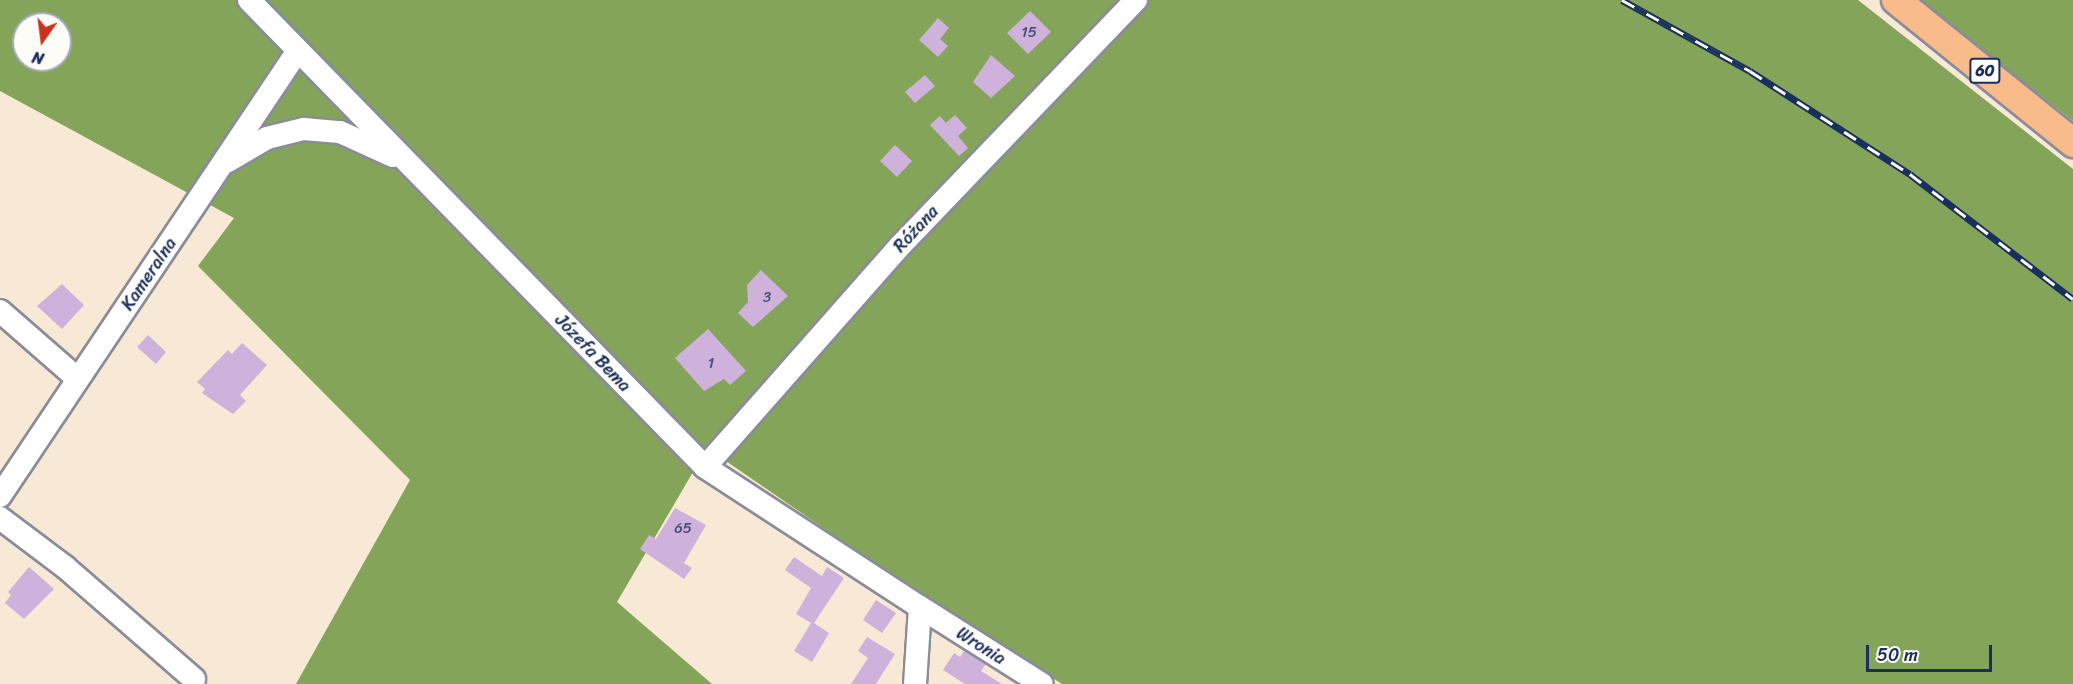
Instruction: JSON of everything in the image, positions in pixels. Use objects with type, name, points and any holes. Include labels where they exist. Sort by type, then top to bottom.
[{"type":"main road","name":"60","points":[[1896,0],[2073,143]]},
{"type":"street","name":"Józefa Bema","points":[[249,0],[297,52],[705,467],[920,608]]},
{"type":"street","name":"Różana","points":[[705,467],[900,246],[1136,0]]},
{"type":"street","name":"Kameralna","points":[[0,496],[297,52]]},
{"type":"street","points":[[222,165],[267,138],[304,129],[340,132],[404,160]]},
{"type":"street","points":[[0,310],[78,379]]},
{"type":"street","points":[[0,518],[65,567],[194,680]]},
{"type":"street","points":[[915,684],[920,608]]},
{"type":"street","name":"Wronia","points":[[920,608],[1042,684]]},
{"type":"green space","points":[[0,0],[1858,0],[2073,169],[2073,684],[1062,684],[925,598],[707,448],[617,602],[712,684],[296,684],[410,480],[198,266],[234,218],[0,91]]},
{"type":"green space","points":[[1920,0],[2073,0],[2073,121]]},
{"type":"building","points":[[1030,11],[1051,32],[1028,54],[1007,33]]},
{"type":"building","points":[[938,18],[949,28],[940,39],[948,46],[938,57],[919,40]]},
{"type":"building","points":[[991,55],[1015,76],[991,98],[973,82]]},
{"type":"building","points":[[925,75],[935,86],[915,103],[905,92]]},
{"type":"building","points":[[955,115],[967,128],[958,136],[968,148],[959,156],[930,125],[940,116],[946,123]]},
{"type":"building","points":[[895,145],[912,161],[897,177],[880,161]]},
{"type":"building","points":[[761,270],[788,296],[753,327],[738,313],[748,302],[747,285]]},
{"type":"building","points":[[62,284],[84,305],[62,329],[37,306]]},
{"type":"building","points":[[708,329],[746,371],[730,385],[724,379],[704,391],[675,358]]},
{"type":"building","points":[[148,335],[166,352],[156,364],[137,347]]},
{"type":"building","points":[[242,343],[267,365],[240,395],[246,401],[233,414],[202,393],[205,389],[197,382],[228,350],[232,354]]},
{"type":"building","points":[[675,508],[706,525],[684,563],[692,568],[684,579],[640,549],[649,535],[656,539]]},
{"type":"building","points":[[794,557],[822,576],[827,567],[844,578],[814,623],[829,633],[812,662],[794,651],[811,623],[796,614],[811,588],[785,570]]},
{"type":"building","points":[[29,567],[54,589],[24,619],[5,603],[11,595],[8,592]]},
{"type":"building","points":[[876,600],[896,613],[882,633],[863,620]]},
{"type":"building","points":[[867,637],[895,654],[876,684],[851,684],[868,658],[858,651]]},
{"type":"building","points":[[964,651],[986,664],[981,671],[1002,684],[965,684],[943,670],[954,653],[960,657]]},
{"type":"railway","points":[[1622,0],[1750,71],[1910,174],[2073,299]]}]
